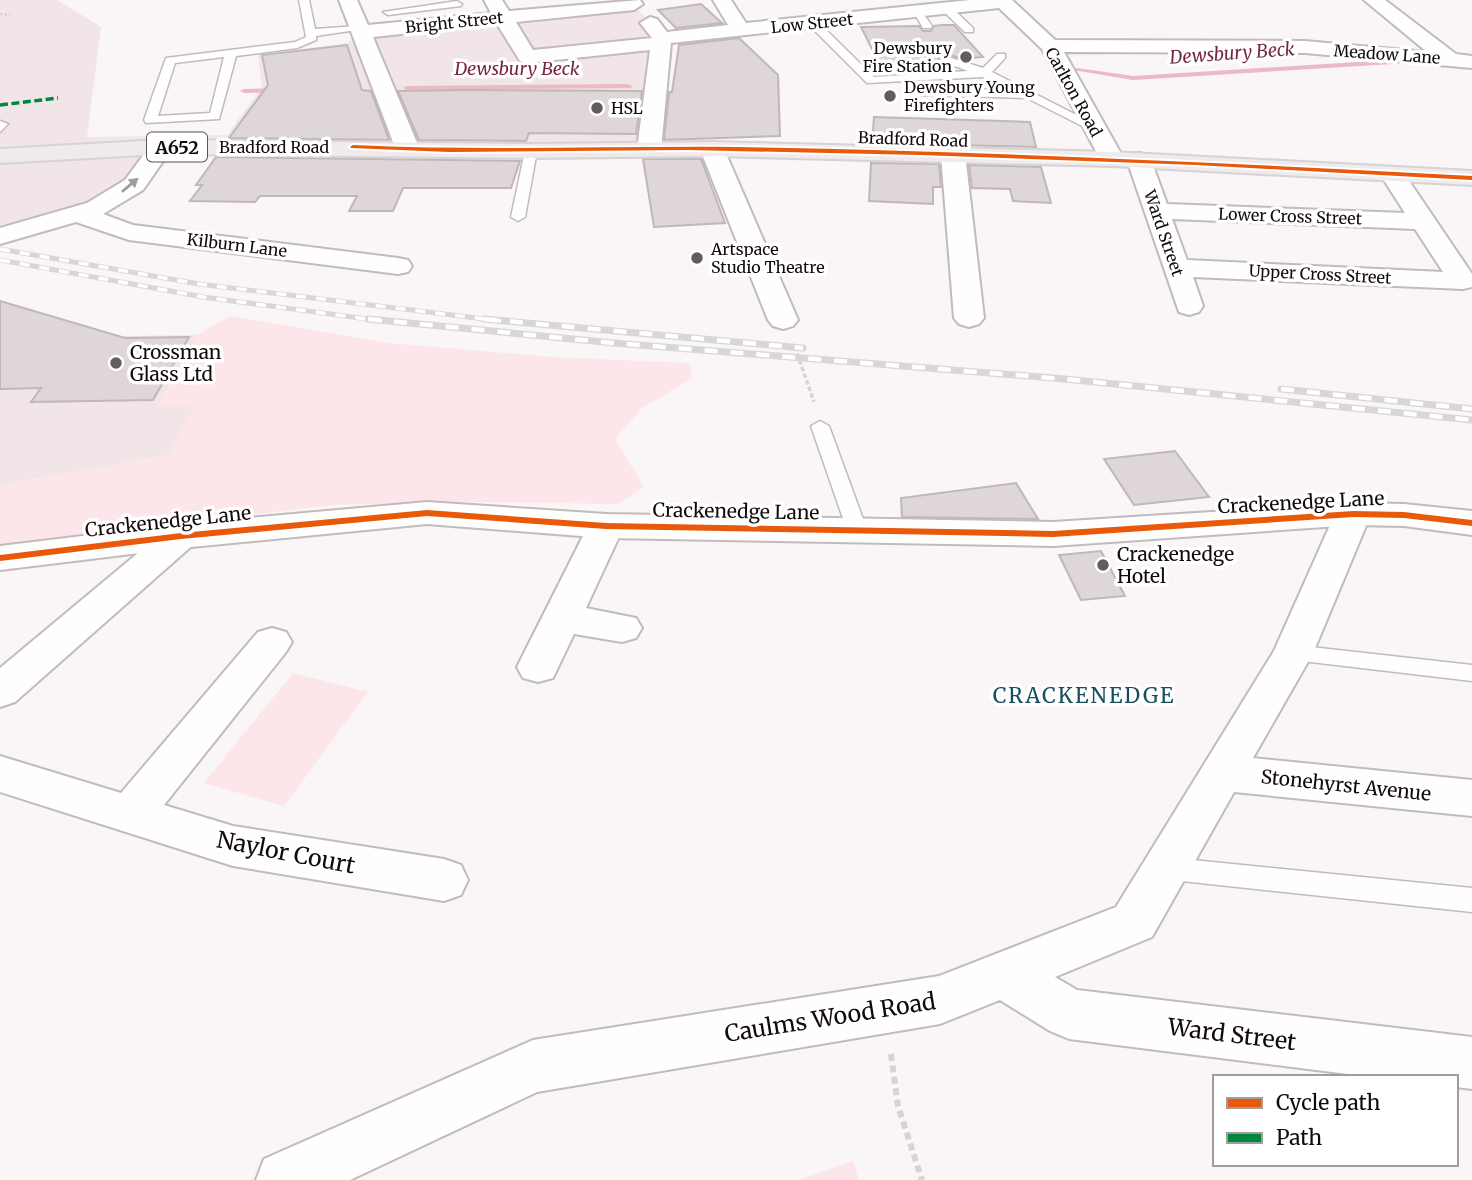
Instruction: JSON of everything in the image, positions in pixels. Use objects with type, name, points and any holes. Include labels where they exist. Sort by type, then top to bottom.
[{"type":"main road","name":"Bradford Road","points":[[0,156],[162,147],[353,147],[531,152],[712,149],[1139,160],[1472,178]]},
{"type":"street","points":[[348,0],[408,150]]},
{"type":"street","points":[[722,0],[741,30]]},
{"type":"street","points":[[1373,0],[1448,58]]},
{"type":"street","name":"Low Street","points":[[499,8],[527,57],[741,30],[937,15],[1002,1]]},
{"type":"street","name":"Carlton Road","points":[[1002,1],[1050,46],[1112,159]]},
{"type":"street","points":[[632,2],[662,41],[649,149]]},
{"type":"street","name":"Bright Street","points":[[358,30],[391,20],[499,8],[632,2]]},
{"type":"street","name":"Meadow Lane","points":[[1050,46],[1305,47],[1472,62]]},
{"type":"street","points":[[0,236],[96,208],[134,185],[162,147]]},
{"type":"street","points":[[712,149],[783,320]]},
{"type":"street","points":[[953,154],[969,318]]},
{"type":"street","name":"Ward Street","points":[[1139,160],[1189,306]]},
{"type":"street","points":[[1392,174],[1423,221]]},
{"type":"street","name":"Lower Cross Street","points":[[1156,211],[1423,221]]},
{"type":"street","name":"Kilburn Lane","points":[[78,214],[129,232],[398,266]]},
{"type":"street","name":"Upper Cross Street","points":[[1176,268],[1463,281],[1423,221]]},
{"type":"street","name":"Crackenedge Lane","points":[[0,558],[181,536],[427,513],[606,526],[1053,534],[1353,514],[1405,515],[1472,523]]},
{"type":"street","name":"Caulms Wood Road","points":[[285,1180],[533,1066],[940,1000],[1134,922],[1163,868],[1293,653],[1353,514]]},
{"type":"street","points":[[538,667],[606,526]]},
{"type":"street","points":[[0,691],[181,536]]},
{"type":"street","points":[[562,618],[622,628]]},
{"type":"street","points":[[130,814],[272,642]]},
{"type":"street","name":"Stonehyrst Avenue","points":[[1220,773],[1472,798]]},
{"type":"street","name":"Naylor Court","points":[[0,774],[233,846],[444,880]]},
{"type":"street","name":"Ward Street","points":[[1003,974],[1069,1014],[1472,1063]]},
{"type":"lane","points":[[231,53],[215,116],[150,120],[170,60],[308,42],[312,38],[304,0]]},
{"type":"lane","points":[[383,0],[391,20],[457,4]]},
{"type":"lane","points":[[937,15],[975,29]]},
{"type":"lane","points":[[813,23],[871,81],[985,74],[1001,56]]},
{"type":"lane","points":[[310,33],[358,30]]},
{"type":"lane","points":[[983,57],[985,74]]},
{"type":"lane","points":[[966,58],[985,74]]},
{"type":"lane","points":[[944,59],[985,74],[1093,126]]},
{"type":"lane","points":[[920,92],[957,91],[1037,99]]},
{"type":"lane","points":[[518,217],[531,152]]},
{"type":"lane","points":[[820,426],[857,530]]},
{"type":"lane","points":[[1293,653],[1472,673]]},
{"type":"lane","points":[[1163,868],[1472,900]]},
{"type":"path","points":[[0,14],[10,15]]},
{"type":"path","points":[[801,363],[808,382]]},
{"type":"path","points":[[885,1009],[898,1106],[922,1180]]},
{"type":"shaded area","points":[[0,0],[57,0],[101,27],[87,137],[227,135],[262,87],[258,55],[348,43],[359,32],[634,4],[662,38],[649,149],[162,147],[96,208],[0,236]]},
{"type":"shaded area","points":[[0,301],[121,336],[197,335],[158,406],[196,406],[168,455],[0,485]]},
{"type":"shaded area","points":[[230,316],[388,343],[552,357],[689,363],[692,378],[641,409],[615,439],[644,487],[618,504],[462,502],[333,505],[0,544],[0,485],[168,455],[195,406],[157,407],[197,335]]},
{"type":"shaded area","points":[[293,673],[368,692],[284,806],[204,783]]},
{"type":"shaded area","points":[[853,1161],[859,1180],[799,1180]]},
{"type":"building","points":[[701,4],[722,23],[676,28],[658,10]]},
{"type":"building","points":[[954,25],[983,57],[962,59],[944,53],[939,55],[938,60],[880,65],[861,27],[919,26],[923,31],[931,31],[934,26]]},
{"type":"building","points":[[739,38],[778,75],[780,136],[664,140],[669,92],[672,92],[679,45]]},
{"type":"building","points":[[347,45],[362,90],[371,91],[389,140],[229,138],[268,85],[262,55]]},
{"type":"building","points":[[398,91],[642,91],[636,134],[529,133],[526,141],[419,140]]},
{"type":"building","points":[[874,117],[1030,122],[1036,147],[872,143]]},
{"type":"building","points":[[216,157],[520,161],[511,188],[403,188],[393,211],[349,211],[357,196],[260,196],[255,202],[190,201],[202,185],[196,185]]},
{"type":"building","points":[[643,159],[701,159],[725,223],[654,227]]},
{"type":"building","points":[[871,163],[939,164],[941,187],[933,187],[933,204],[869,201]]},
{"type":"building","points":[[969,165],[1041,167],[1051,203],[1013,201],[1010,189],[972,188]]},
{"type":"building","points":[[0,301],[125,338],[189,337],[153,400],[31,402],[41,388],[0,389]]},
{"type":"building","points":[[1175,451],[1209,497],[1134,505],[1104,459]]},
{"type":"building","points":[[1016,483],[1038,519],[902,517],[901,498]]},
{"type":"building","name":"Crackenedge Hotel","points":[[1101,551],[1125,596],[1081,600],[1059,555]]},
{"type":"waterway","name":"Dewsbury Beck","points":[[1077,70],[1133,78],[1390,62]]},
{"type":"waterway","name":"Dewsbury Beck","points":[[407,88],[628,86]]},
{"type":"waterway","name":"Dewsbury Beck","points":[[244,91],[283,90]]},
{"type":"railway","points":[[0,249],[199,284],[487,319]]},
{"type":"railway","points":[[0,260],[203,297],[382,321]]},
{"type":"railway","points":[[368,319],[614,343],[1065,379],[1472,420]]},
{"type":"railway","points":[[487,319],[803,348]]},
{"type":"railway","points":[[487,319],[501,321]]},
{"type":"railway","points":[[1281,389],[1472,409]]},
{"type":"marked path","points":[[0,105],[58,98]]},
{"type":"cycle path","points":[[353,147],[920,153],[1472,178]]},
{"type":"cycle path","points":[[0,558],[181,536],[427,513],[606,526],[1053,534],[1353,514],[1404,515],[1472,523]]},
{"type":"place","name":"Dewsbury Fire Station","points":[[966,57]]},
{"type":"place","name":"Dewsbury Young Firefighters","points":[[890,96]]},
{"type":"place","name":"HSL","points":[[597,108]]},
{"type":"place","name":"Artspace Studio Theatre","points":[[697,258]]},
{"type":"place","name":"Crossman Glass Ltd","points":[[116,363]]},
{"type":"place","name":"Crackenedge Hotel","points":[[1103,565]]},
{"type":"district","name":"CRACKENEDGE","points":[[1084,695]]}]
